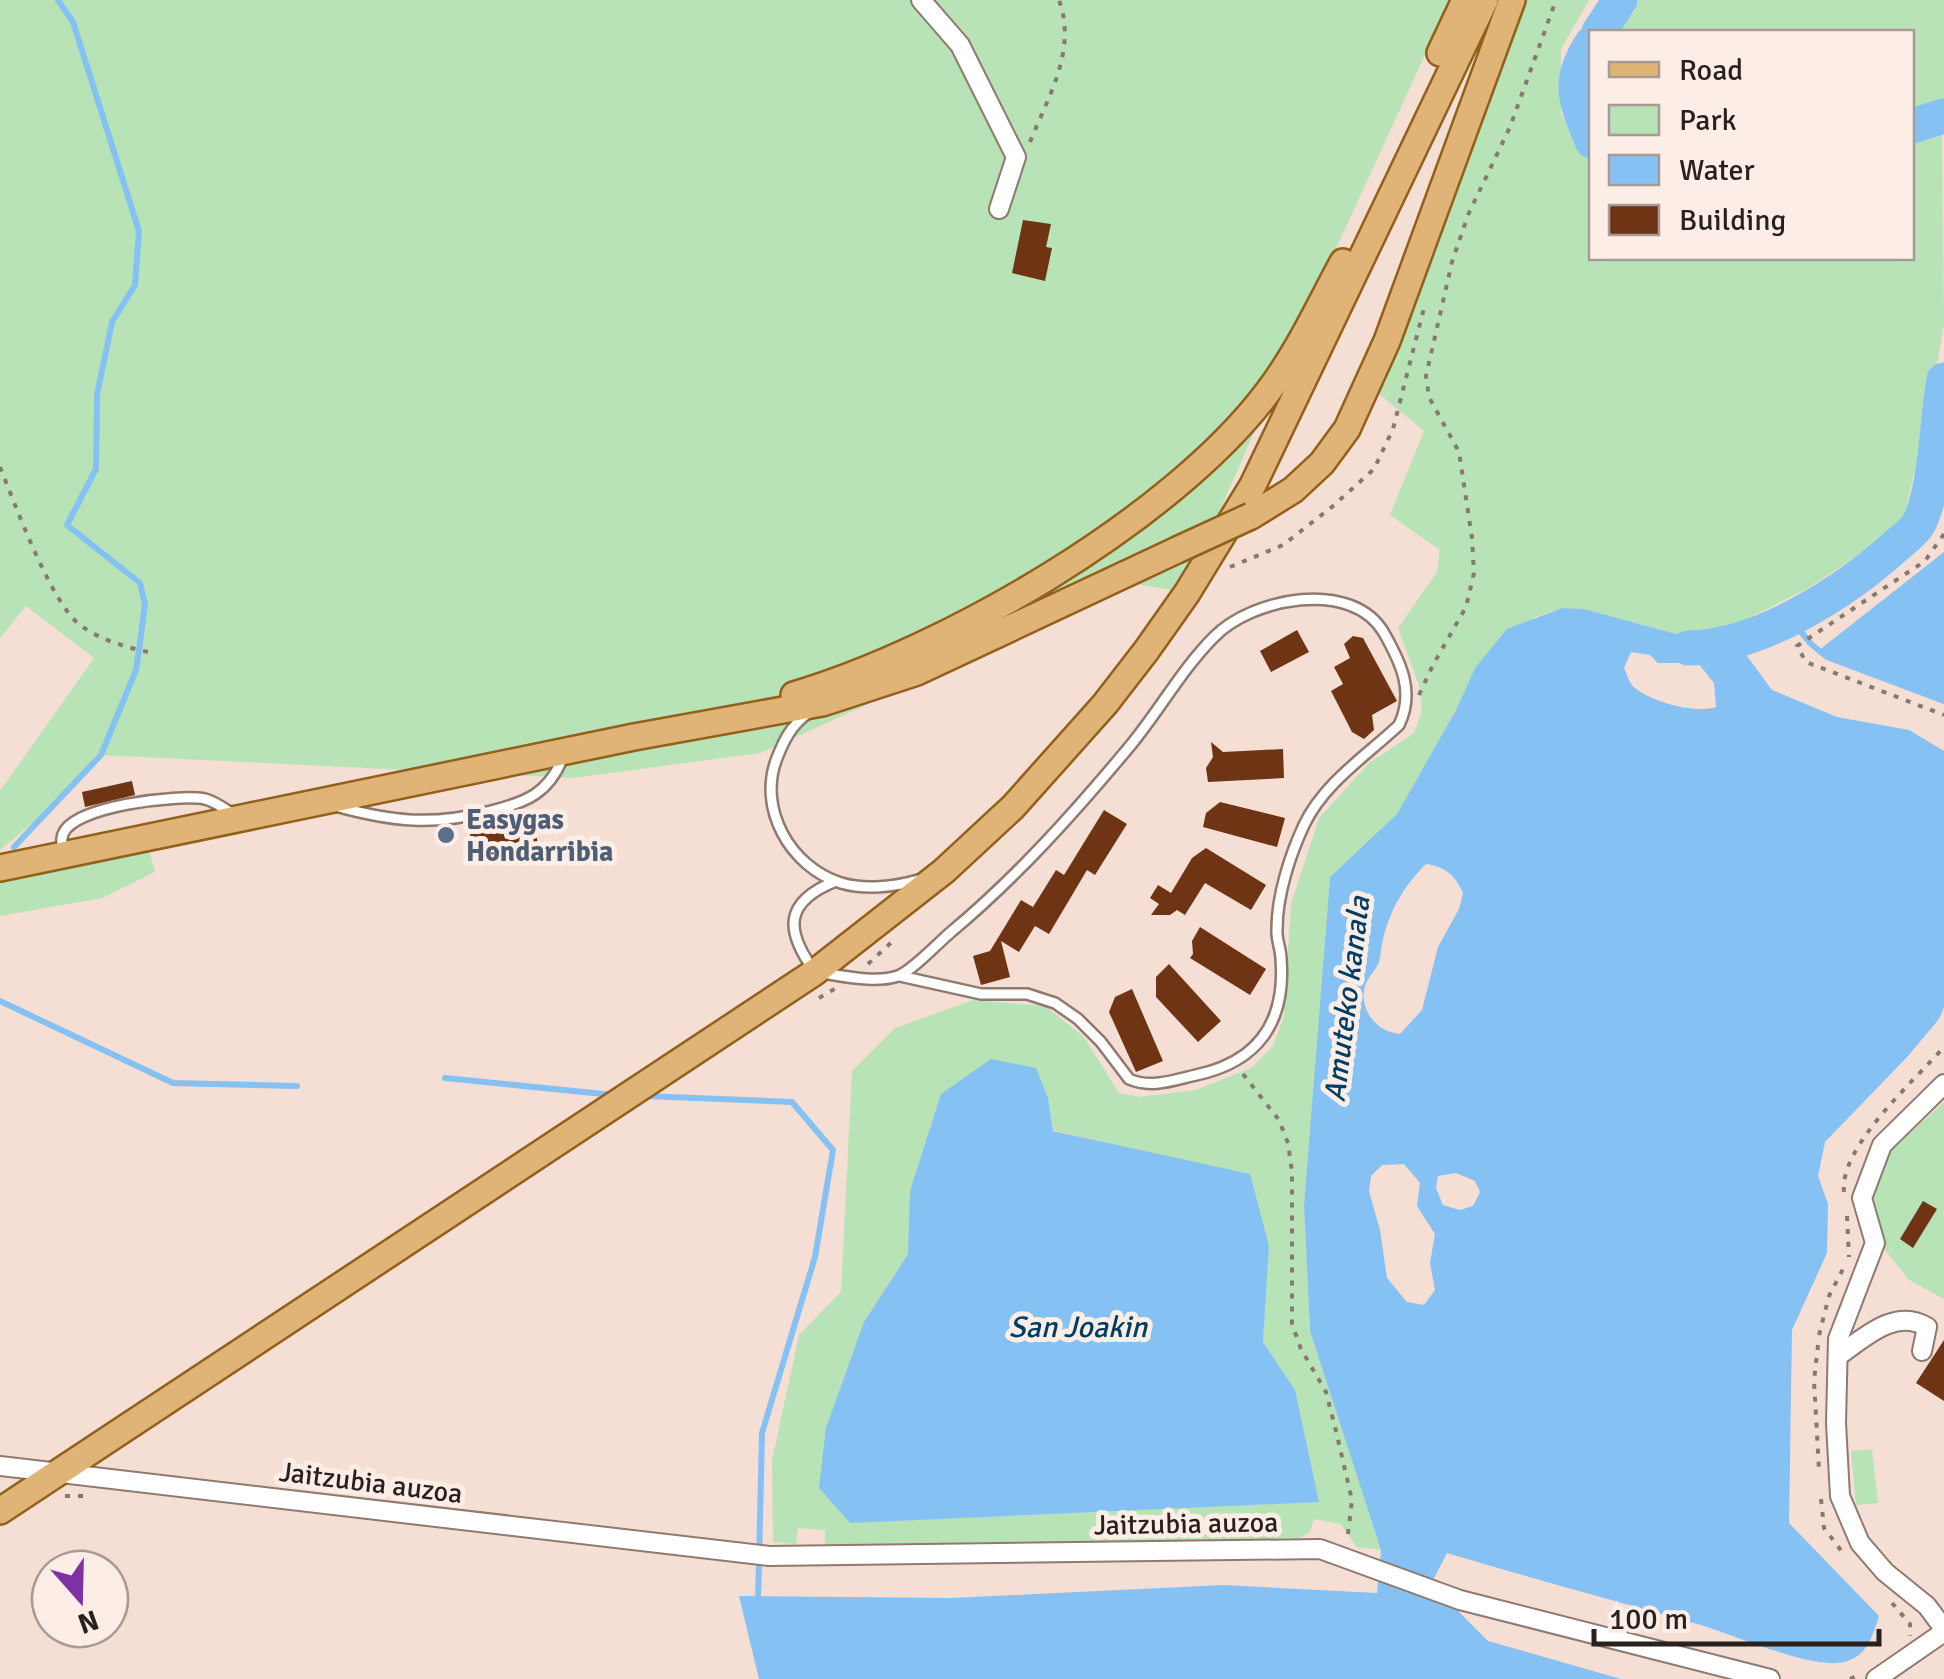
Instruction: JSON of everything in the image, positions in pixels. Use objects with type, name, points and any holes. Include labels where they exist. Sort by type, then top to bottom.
[{"type":"main road","points":[[0,868],[634,736],[799,694],[882,663],[1048,577],[1136,516],[1226,440],[1268,392],[1357,236],[1465,0]]},
{"type":"main road","points":[[0,1511],[815,972],[944,871],[1013,807],[1105,704],[1188,593],[1267,458],[1484,0]]},
{"type":"main road","points":[[634,736],[822,703],[917,672],[1252,516],[1293,490],[1322,463],[1347,429],[1387,340],[1512,0]]},
{"type":"main road","points":[[1329,327],[1357,236]]},
{"type":"street","points":[[921,0],[960,45],[1016,158],[999,209]]},
{"type":"street","points":[[1876,1679],[1944,1630],[1927,1606],[1885,1572],[1860,1543],[1840,1496],[1836,1423],[1838,1339],[1875,1243],[1862,1198],[1882,1145],[1944,1084]]},
{"type":"street","points":[[1838,1356],[1885,1324],[1915,1320],[1927,1327],[1922,1351]]},
{"type":"street","name":"Jaitzubia auzoa","points":[[0,1466],[768,1556],[1320,1549],[1460,1600],[1770,1679]]},
{"type":"lane","points":[[836,881],[818,888],[798,906],[792,919],[800,952],[815,972],[870,978],[900,976],[982,994],[1027,994],[1054,1003],[1078,1020],[1129,1079],[1140,1084],[1218,1071],[1264,1040],[1274,1018],[1281,988],[1276,932],[1280,900],[1303,827],[1316,804],[1338,779],[1399,725],[1406,710],[1408,694],[1399,660],[1374,618],[1348,606],[1297,598],[1233,622],[1214,636],[1130,746],[1002,890],[900,976]]},
{"type":"lane","points":[[822,703],[787,734],[773,768],[771,802],[779,830],[798,855],[836,881],[880,887],[944,871]]},
{"type":"lane","points":[[318,802],[382,818],[424,823],[456,820],[526,802],[546,788],[565,751]]},
{"type":"lane","points":[[62,855],[62,834],[72,822],[110,808],[158,799],[207,799],[240,818]]},
{"type":"path","points":[[1016,158],[1029,147],[1066,51],[1066,20],[1059,0]]},
{"type":"path","points":[[1399,725],[1423,690],[1432,665],[1466,607],[1474,573],[1459,452],[1429,397],[1426,376],[1452,262],[1468,215],[1510,127],[1556,0]]},
{"type":"path","points":[[0,466],[46,576],[77,623],[112,643],[152,654]]},
{"type":"path","points":[[1944,534],[1925,561],[1797,646],[1806,662],[1944,715]]},
{"type":"path","points":[[1240,1059],[1244,1078],[1280,1120],[1288,1143],[1292,1172],[1292,1324],[1301,1349],[1326,1392],[1352,1500],[1343,1556]]},
{"type":"path","points":[[52,1498],[93,1496]]},
{"type":"green space","points":[[0,0],[1450,0],[1184,592],[1135,584],[760,753],[573,778],[101,755],[0,850],[0,791],[94,658],[26,606],[0,638]]},
{"type":"green space","points":[[1527,0],[1589,0],[1561,49],[1561,114],[1589,159],[1589,260],[1914,260],[1914,138],[1942,128],[1944,324],[1902,526],[1810,587],[1727,629],[1676,634],[1584,609],[1562,608],[1535,617],[1475,668],[1456,710],[1397,814],[1330,877],[1304,1205],[1310,1331],[1381,1550],[1357,1547],[1340,1524],[1314,1519],[1310,1532],[1300,1538],[989,1549],[825,1547],[825,1530],[798,1528],[796,1544],[773,1542],[772,1460],[799,1335],[841,1292],[852,1071],[895,1028],[973,1000],[1045,1006],[1084,1037],[1119,1093],[1140,1097],[1196,1090],[1251,1068],[1273,1046],[1284,1016],[1291,904],[1319,818],[1369,763],[1414,733],[1422,711],[1420,688],[1398,628],[1437,572],[1440,550],[1390,515],[1424,431],[1378,393]],"holes":[[[1048,1098],[1053,1130],[1111,1144],[1269,1246],[1263,1342],[1295,1390],[864,1322],[908,1254]]]},
{"type":"green space","points":[[1635,0],[1944,0],[1944,102],[1914,113],[1914,30],[1611,30],[1635,12]]},
{"type":"green space","points":[[146,838],[155,872],[102,898],[0,916],[0,868]]},
{"type":"green space","points":[[1944,1102],[1944,1299],[1909,1280],[1882,1246],[1872,1204],[1889,1152]]},
{"type":"green space","points":[[1872,1449],[1878,1503],[1856,1505],[1851,1451]]},
{"type":"water","points":[[1944,552],[1944,701],[1818,651]]},
{"type":"water","points":[[1562,608],[1584,609],[1676,634],[1727,629],[1772,690],[1837,717],[1909,730],[1944,751],[1944,1007],[1939,1019],[1908,1056],[1825,1142],[1818,1176],[1828,1204],[1827,1253],[1792,1330],[1789,1523],[1879,1616],[1864,1650],[1844,1662],[1812,1661],[1447,1553],[1431,1584],[1488,1641],[1621,1679],[759,1679],[739,1596],[952,1598],[1223,1585],[1377,1593],[1381,1550],[1310,1331],[1304,1205],[1330,877],[1397,814],[1456,710],[1475,668],[1507,629]],"holes":[[[1631,652],[1650,655],[1658,663],[1698,663],[1714,683],[1716,707],[1686,708],[1653,698],[1634,687],[1624,668]],[[1426,864],[1453,877],[1463,893],[1459,909],[1438,947],[1422,1010],[1400,1034],[1383,1029],[1370,1017],[1364,992],[1379,962],[1394,907]],[[1404,1164],[1420,1183],[1417,1206],[1435,1234],[1430,1263],[1435,1290],[1424,1305],[1407,1302],[1387,1278],[1369,1191],[1371,1176],[1382,1165]],[[1456,1173],[1475,1181],[1480,1192],[1473,1206],[1460,1210],[1443,1205],[1436,1188],[1438,1176]]]},
{"type":"water","name":"San Joakin","points":[[991,1059],[1036,1068],[1048,1098],[1053,1131],[1250,1174],[1269,1246],[1263,1342],[1295,1390],[1319,1502],[850,1523],[819,1488],[826,1428],[864,1322],[908,1254],[910,1191],[941,1094]]},
{"type":"building","points":[[1023,220],[1051,224],[1046,247],[1052,248],[1045,281],[1012,273]]},
{"type":"building","points":[[1297,630],[1309,652],[1271,672],[1260,651]]},
{"type":"building","points":[[1353,636],[1363,638],[1397,701],[1372,715],[1374,730],[1364,739],[1352,732],[1331,691],[1343,684],[1334,667],[1350,658],[1344,644]]},
{"type":"building","points":[[1211,742],[1223,752],[1283,749],[1284,778],[1208,782],[1206,768],[1213,757]]},
{"type":"building","points":[[132,781],[135,795],[85,807],[82,792]]},
{"type":"building","points":[[1220,802],[1285,818],[1277,847],[1203,827],[1206,813]]},
{"type":"building","points":[[1104,810],[1127,824],[1095,875],[1087,870],[1049,934],[1035,926],[1019,952],[1001,941],[1010,977],[981,985],[973,956],[990,951],[1021,900],[1033,907],[1056,870],[1064,875]]},
{"type":"building","points":[[514,813],[518,828],[534,825],[538,844],[481,857],[477,843],[472,844],[468,824]]},
{"type":"building","points":[[1206,848],[1266,885],[1251,910],[1205,883],[1185,915],[1177,910],[1170,915],[1151,915],[1159,904],[1150,898],[1158,885],[1171,893],[1192,858]]},
{"type":"building","points":[[1200,927],[1266,969],[1250,995],[1190,958],[1192,941]]},
{"type":"building","points":[[1169,964],[1221,1021],[1198,1042],[1156,997],[1156,977]]},
{"type":"building","points":[[1132,989],[1163,1061],[1136,1072],[1109,1012],[1115,997]]},
{"type":"building","points":[[1923,1201],[1937,1209],[1913,1248],[1900,1239]]},
{"type":"building","points":[[1944,1340],[1944,1401],[1916,1383]]},
{"type":"waterway","points":[[14,847],[101,755],[136,670],[145,604],[140,583],[67,525],[96,469],[97,395],[112,322],[135,285],[139,231],[73,22],[58,0]]},
{"type":"waterway","points":[[1600,30],[1620,0]]},
{"type":"waterway","points":[[1589,48],[1576,81],[1589,133]]},
{"type":"waterway","name":"Amuteko kanala","points":[[1914,125],[1944,116]]},
{"type":"waterway","name":"Amuteko kanala","points":[[1688,648],[1744,638],[1800,614],[1853,581],[1912,532],[1929,492],[1944,380]]},
{"type":"waterway","points":[[1789,617],[1827,657],[1944,701]]},
{"type":"waterway","points":[[0,1001],[173,1083],[297,1086]]},
{"type":"waterway","points":[[445,1078],[613,1095]]},
{"type":"waterway","points":[[645,1096],[792,1102],[833,1150],[815,1257],[762,1433],[758,1603]]},
{"type":"place","name":"Easygas Hondarribia","points":[[446,835]]}]
